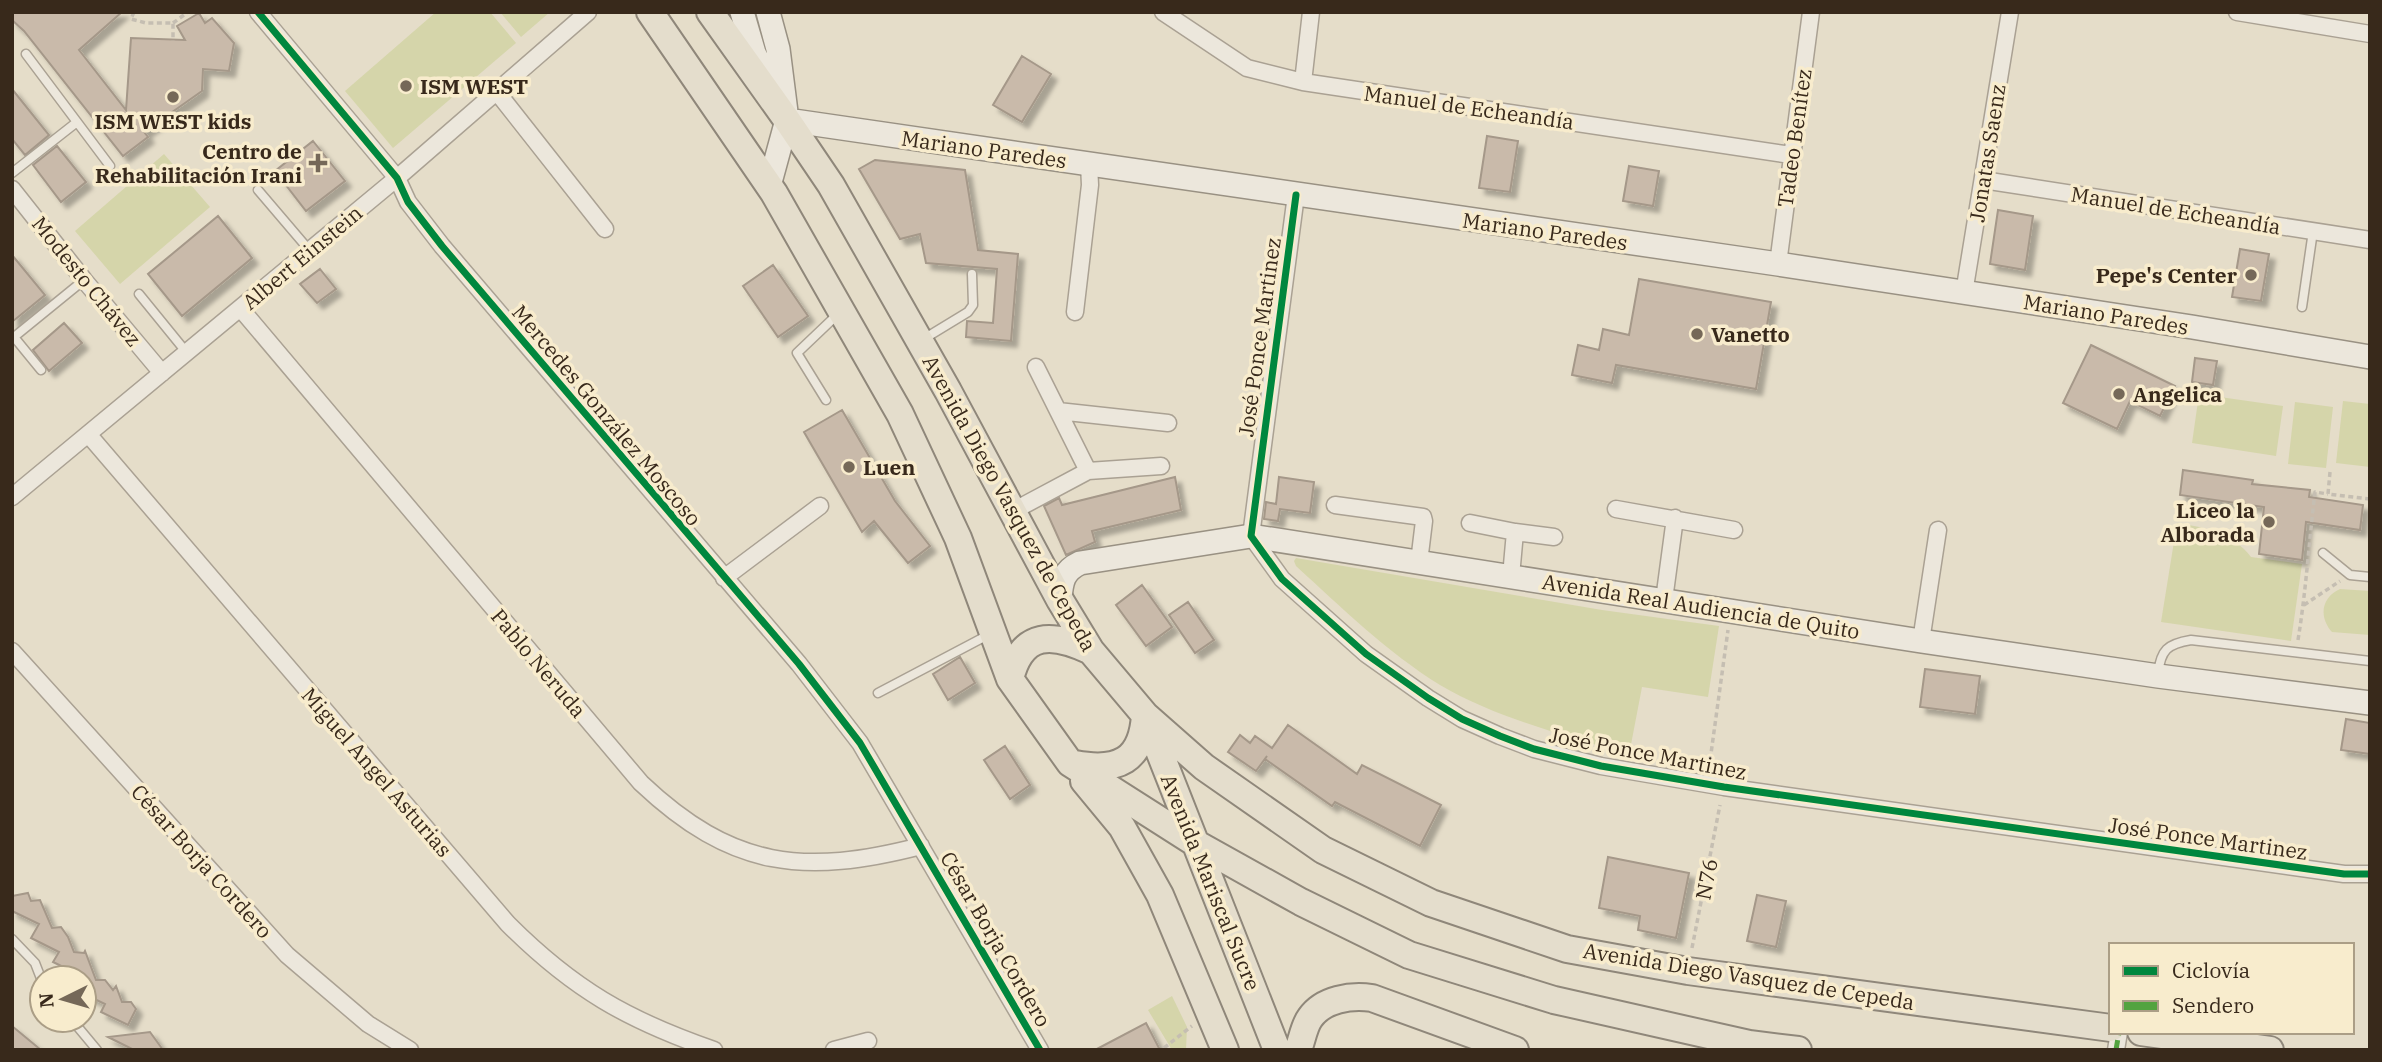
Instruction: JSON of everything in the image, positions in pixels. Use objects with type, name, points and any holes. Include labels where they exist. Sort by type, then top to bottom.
[{"type":"main road","points":[[650,12],[769,186],[906,426],[958,538],[1010,679],[1069,763],[1122,827],[1160,895],[1225,1050]]},
{"type":"main road","name":"Avenida Diego Vasquez de Cepeda","points":[[710,12],[831,185],[920,341],[1060,600],[1091,651],[1145,715],[1204,767],[1323,850],[1431,904],[1567,949],[1688,971],[2109,1028]]},
{"type":"main road","points":[[742,12],[754,54],[787,120]]},
{"type":"main road","points":[[768,12],[778,49],[787,120],[769,186]]},
{"type":"main road","name":"Mariano Paredes","points":[[787,120],[1778,264],[2370,357]]},
{"type":"main road","name":"Avenida Real Audiencia de Quito","points":[[1060,600],[1065,573],[1080,563],[1251,536],[1921,641],[2158,676],[2370,703]]},
{"type":"main road","points":[[1010,679],[1019,654],[1028,645],[1039,640],[1052,638],[1070,641],[1091,651]]},
{"type":"main road","points":[[1069,763],[1090,767],[1123,762],[1138,748],[1144,734],[1145,715]]},
{"type":"main road","name":"Avenida Mariscal Sucre","points":[[1145,715],[1277,1050]]},
{"type":"main road","points":[[1069,763],[1197,844],[1301,902],[1409,955],[1554,1000],[1749,1044],[1798,1050]]},
{"type":"main road","points":[[1298,1050],[1310,1018],[1326,1004],[1337,999],[1359,996],[1372,998],[1515,1050]]},
{"type":"main road","points":[[2155,1034],[2270,1050]]},
{"type":"main road","points":[[1718,1050],[1749,1044]]},
{"type":"street","name":"Mercedes González Moscoso","points":[[258,12],[397,178],[408,202],[442,246],[799,664],[860,743],[921,846]]},
{"type":"street","name":"Albert Einstein","points":[[12,497],[397,178],[588,12]]},
{"type":"street","name":"Manuel de Echeandía","points":[[1163,12],[1247,68],[1303,82],[1791,155]]},
{"type":"street","points":[[1303,82],[1311,12]]},
{"type":"street","name":"Tadeo Benítez","points":[[1778,264],[1811,12]]},
{"type":"street","name":"Jonatas Saenz","points":[[1964,293],[2010,12]]},
{"type":"street","points":[[2237,12],[2370,34]]},
{"type":"street","points":[[497,92],[606,229]]},
{"type":"street","points":[[1074,312],[1090,185],[1089,164]]},
{"type":"street","name":"Manuel de Echeandía","points":[[1983,180],[2370,240]]},
{"type":"street","name":"Modesto Chávez","points":[[13,192],[162,373]]},
{"type":"street","name":"José Ponce Martinez","points":[[1296,195],[1251,536],[1282,579],[1345,637],[1398,677],[1462,719],[1500,736],[1578,761],[1724,787],[2344,874],[2370,874]]},
{"type":"street","name":"Pablo Neruda","points":[[241,309],[641,783],[669,809],[698,830],[768,858],[803,863],[839,863],[874,858],[921,846]]},
{"type":"street","points":[[1036,367],[1088,471]]},
{"type":"street","points":[[1058,411],[1168,423]]},
{"type":"street","name":"Miguel Angel Asturias","points":[[88,434],[531,948],[578,986],[620,1012],[714,1050]]},
{"type":"street","points":[[1013,511],[1088,471],[1161,466]]},
{"type":"street","points":[[1335,505],[1424,518],[1419,562]]},
{"type":"street","points":[[724,578],[820,506]]},
{"type":"street","points":[[1616,509],[1734,530]]},
{"type":"street","points":[[1664,600],[1675,518]]},
{"type":"street","points":[[1470,523],[1554,537]]},
{"type":"street","points":[[1921,641],[1938,530]]},
{"type":"street","points":[[1511,576],[1515,532]]},
{"type":"street","name":"César Borja Cordero","points":[[12,650],[287,955],[368,1024],[410,1050]]},
{"type":"street","name":"César Borja Cordero","points":[[921,846],[1040,1050]]},
{"type":"street","points":[[1211,1050],[1213,1017]]},
{"type":"street","points":[[834,1050],[868,1041]]},
{"type":"lane","points":[[26,54],[110,166]]},
{"type":"lane","points":[[12,173],[77,122]]},
{"type":"lane","points":[[258,190],[310,251]]},
{"type":"lane","points":[[2302,307],[2313,232]]},
{"type":"lane","points":[[920,341],[968,312],[973,305],[972,274]]},
{"type":"lane","points":[[41,370],[13,336],[84,280]]},
{"type":"lane","points":[[139,294],[187,353]]},
{"type":"lane","points":[[826,400],[797,353],[842,311]]},
{"type":"lane","points":[[2323,553],[2350,575],[2370,577]]},
{"type":"lane","points":[[878,693],[993,632]]},
{"type":"lane","points":[[2158,676],[2160,657],[2168,648],[2175,643],[2190,640],[2370,661]]},
{"type":"lane","points":[[12,939],[36,964]]},
{"type":"lane","points":[[84,1034],[97,1050]]},
{"type":"path","points":[[134,12],[131,19],[137,22],[173,23],[188,12]]},
{"type":"path","points":[[173,23],[173,41]]},
{"type":"path","points":[[2328,494],[2330,472]]},
{"type":"path","points":[[2296,652],[2304,605],[2315,492],[2370,499]]},
{"type":"path","points":[[2304,605],[2350,575]]},
{"type":"path","points":[[1707,784],[1731,610]]},
{"type":"path","points":[[1164,1048],[1213,1017]]},
{"type":"green space","points":[[436,12],[490,12],[516,43],[393,148],[345,91]]},
{"type":"green space","points":[[500,12],[550,12],[521,37]]},
{"type":"green space","points":[[164,154],[210,207],[120,284],[75,231]]},
{"type":"green space","points":[[2199,394],[2283,406],[2276,456],[2192,443]]},
{"type":"green space","points":[[2343,401],[2370,404],[2370,467],[2336,463]]},
{"type":"green space","points":[[2295,402],[2333,407],[2326,468],[2288,464]]},
{"type":"green space","points":[[2177,523],[2227,537],[2251,557],[2302,564],[2291,641],[2161,622]]},
{"type":"green space","points":[[1296,558],[1602,610],[1719,626],[1708,697],[1642,687],[1629,755],[1533,725],[1462,697],[1420,672],[1330,598],[1296,566]]},
{"type":"green space","points":[[2340,589],[2370,591],[2370,635],[2332,632],[2328,626],[2324,608],[2329,597]]},
{"type":"green space","points":[[1172,996],[1187,1027],[1186,1050],[1172,1050],[1148,1010]]},
{"type":"building","points":[[12,12],[122,12],[79,50],[126,110],[131,38],[185,40],[177,26],[199,13],[205,23],[212,18],[234,43],[229,71],[203,69],[202,91],[144,132],[148,137],[123,156],[24,31],[12,20]]},
{"type":"building","points":[[1022,56],[1051,74],[1022,122],[993,105]]},
{"type":"building","points":[[12,89],[49,135],[25,155],[12,139]]},
{"type":"building","points":[[1487,136],[1518,141],[1510,192],[1479,188]]},
{"type":"building","points":[[313,141],[345,181],[306,211],[275,171]]},
{"type":"building","points":[[57,146],[86,182],[61,202],[33,165]]},
{"type":"building","points":[[875,160],[965,170],[978,250],[1018,254],[1011,341],[966,337],[967,321],[993,323],[997,269],[926,263],[920,234],[900,239],[859,169]]},
{"type":"building","points":[[1629,166],[1659,171],[1653,206],[1623,201]]},
{"type":"building","points":[[1998,210],[2033,216],[2025,270],[1990,264]]},
{"type":"building","points":[[218,216],[252,258],[182,316],[148,274]]},
{"type":"building","name":"Pepe's Center","points":[[2240,249],[2269,254],[2261,301],[2232,297]]},
{"type":"building","points":[[12,255],[45,295],[12,322]]},
{"type":"building","points":[[773,265],[808,316],[778,337],[743,286]]},
{"type":"building","points":[[320,269],[336,289],[317,303],[300,284]]},
{"type":"building","name":"Vanetto","points":[[1639,279],[1771,302],[1756,389],[1616,365],[1612,383],[1572,375],[1578,345],[1599,350],[1603,329],[1629,335]]},
{"type":"building","points":[[64,323],[82,343],[49,371],[33,350]]},
{"type":"building","name":"Angelica","points":[[2091,345],[2175,386],[2160,416],[2130,401],[2117,429],[2063,403]]},
{"type":"building","points":[[2195,358],[2217,361],[2213,385],[2192,382]]},
{"type":"building","name":"Luen","points":[[842,410],[895,501],[930,546],[908,563],[874,521],[862,532],[804,432]]},
{"type":"building","points":[[2183,470],[2253,480],[2252,484],[2310,490],[2309,497],[2363,505],[2360,530],[2306,522],[2302,560],[2259,554],[2264,507],[2180,495]]},
{"type":"building","points":[[1175,477],[1181,510],[1092,531],[1095,542],[1066,555],[1044,506],[1059,498],[1062,505]]},
{"type":"building","points":[[1279,477],[1314,482],[1310,513],[1280,509],[1278,521],[1264,519],[1266,502],[1276,504]]},
{"type":"building","points":[[1142,585],[1172,627],[1146,646],[1116,605]]},
{"type":"building","points":[[1188,602],[1214,640],[1195,653],[1169,615]]},
{"type":"building","points":[[960,657],[975,683],[948,700],[933,674]]},
{"type":"building","points":[[1925,669],[1980,676],[1975,714],[1920,707]]},
{"type":"building","points":[[2346,719],[2370,723],[2370,754],[2341,750]]},
{"type":"building","points":[[1288,725],[1357,774],[1362,765],[1441,805],[1420,846],[1335,802],[1332,806],[1265,759],[1267,756],[1256,771],[1228,752],[1240,735],[1250,743],[1255,736],[1272,748]]},
{"type":"building","points":[[1005,746],[1030,785],[1010,799],[984,760]]},
{"type":"building","points":[[1608,857],[1689,873],[1676,938],[1638,930],[1640,916],[1599,908]]},
{"type":"building","points":[[28,893],[31,901],[40,900],[52,928],[61,927],[74,952],[85,951],[90,964],[53,962],[59,952],[31,938],[39,924],[12,911],[12,896]]},
{"type":"building","points":[[1757,895],[1786,901],[1776,947],[1747,941]]},
{"type":"building","points":[[98,980],[105,980],[113,990],[116,986],[122,1002],[131,1002],[136,1009],[128,1025],[101,1012],[105,1004],[98,1001]]},
{"type":"building","points":[[1146,1023],[1160,1050],[1095,1050]]},
{"type":"building","points":[[12,1026],[41,1050],[12,1050]]},
{"type":"building","points":[[150,1032],[163,1050],[134,1050],[108,1037]]},
{"type":"marked path","points":[[2116,1050],[2119,1034]]},
{"type":"cycle path","points":[[258,12],[397,178],[408,202],[442,246],[799,664],[860,743],[1040,1050]]},
{"type":"cycle path","points":[[1296,195],[1251,536],[1282,579],[1366,654],[1428,698],[1462,719],[1500,736],[1534,749],[1601,766],[1724,787],[2344,874],[2370,874]]},
{"type":"place","name":"ISM WEST","points":[[406,86]]},
{"type":"place","name":"ISM WEST kids","points":[[173,97]]},
{"type":"place","name":"Centro de Rehabilitación Irani","points":[[318,163]]},
{"type":"place","name":"Pepe's Center","points":[[2251,275]]},
{"type":"place","name":"Vanetto","points":[[1697,334]]},
{"type":"place","name":"Angelica","points":[[2119,394]]},
{"type":"place","name":"Luen","points":[[849,467]]},
{"type":"place","name":"Liceo la Alborada","points":[[2269,522]]}]
